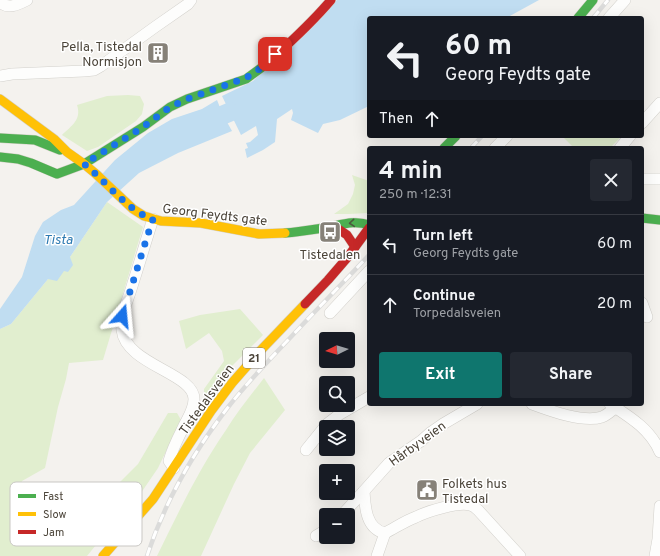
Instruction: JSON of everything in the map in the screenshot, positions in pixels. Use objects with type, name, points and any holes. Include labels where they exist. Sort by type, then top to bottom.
[{"type":"main road","points":[[0,157],[31,162],[57,174],[84,164],[143,127],[170,107],[187,99],[246,78],[261,68],[297,36],[331,0]]},
{"type":"main road","points":[[580,16],[593,0]]},
{"type":"main road","points":[[0,99],[54,139],[67,152]]},
{"type":"main road","points":[[0,138],[35,140],[67,152]]},
{"type":"main road","points":[[446,146],[454,138]]},
{"type":"main road","name":"Georg Feydts gate","points":[[67,152],[96,174],[133,209],[144,216],[161,221],[208,224],[259,234],[280,234],[324,228],[353,222],[362,222],[367,225]]},
{"type":"main road","points":[[644,218],[660,220]]},
{"type":"main road","points":[[334,226],[347,235],[355,247]]},
{"type":"main road","name":"Tistedalsveien","points":[[142,512],[174,468],[211,411],[232,383],[261,350],[328,280],[347,258],[367,229]]},
{"type":"main road","name":"Tistedalsveien","points":[[103,556],[112,546]]},
{"type":"street","points":[[0,2],[9,6],[27,0]]},
{"type":"street","points":[[0,76],[12,74],[84,72],[94,70],[188,4],[191,0]]},
{"type":"street","points":[[611,16],[625,0]]},
{"type":"street","points":[[644,121],[660,103]]},
{"type":"street","points":[[497,146],[505,138]]},
{"type":"street","points":[[622,146],[628,138]]},
{"type":"street","points":[[644,179],[660,179]]},
{"type":"street","points":[[153,219],[122,316],[122,330],[123,336],[127,343],[136,353],[153,365],[181,380],[191,390],[194,398],[192,408],[172,450],[169,461],[174,468]]},
{"type":"street","points":[[330,313],[367,272]]},
{"type":"street","points":[[644,309],[648,318]]},
{"type":"street","points":[[306,450],[327,424],[340,414],[367,398]]},
{"type":"street","name":"Hårbyveien","points":[[348,508],[389,463],[443,424],[474,406]]},
{"type":"street","points":[[538,406],[567,415],[593,419],[610,412],[612,406],[628,415],[643,427],[652,438],[660,452]]},
{"type":"street","points":[[364,491],[368,518],[374,528],[380,532],[385,533],[420,515],[434,510],[463,504],[475,506],[520,556]]},
{"type":"street","points":[[655,556],[658,539],[660,506]]},
{"type":"street","points":[[377,556],[385,533]]},
{"type":"green space","points":[[107,96],[140,96],[144,104],[142,114],[136,121],[98,147],[87,151],[62,135],[77,119],[77,105]]},
{"type":"green space","points":[[564,138],[620,138],[612,146],[572,146]]},
{"type":"green space","points":[[352,175],[367,180],[367,213],[334,214],[348,204],[353,194],[355,185]]},
{"type":"green space","points":[[107,202],[143,227],[103,360],[69,363],[45,468],[22,482],[10,482],[10,546],[95,546],[87,556],[0,556],[0,329],[11,324],[48,279],[70,257]]},
{"type":"green space","points":[[240,309],[263,335],[226,372],[204,406],[204,389],[224,361],[222,351],[209,333],[186,349],[179,321],[200,315]]},
{"type":"green space","points":[[264,378],[285,410],[250,453],[201,556],[157,556],[189,492],[216,445]]},
{"type":"green space","points":[[168,413],[177,413],[181,420],[158,468],[142,491],[142,482],[120,482],[138,464]]},
{"type":"water","points":[[337,0],[539,0],[510,16],[367,16],[367,107],[340,120],[323,124],[318,133],[291,120],[293,113],[292,109],[277,119],[275,142],[247,158],[245,149],[248,148],[246,143],[250,142],[258,135],[256,126],[241,135],[222,96],[253,81]]},
{"type":"water","name":"Tista","points":[[217,100],[232,131],[178,153],[139,173],[107,202],[70,257],[73,265],[68,272],[64,271],[57,281],[48,279],[11,324],[0,329],[0,309],[22,277],[35,236],[43,222],[61,210],[74,205],[115,160],[148,133],[172,119],[202,109]]},
{"type":"waterway","points":[[200,123],[230,112]]},
{"type":"railway","points":[[595,16],[608,0]]},
{"type":"railway","points":[[473,146],[480,138]]},
{"type":"railway","points":[[147,556],[162,516],[172,496],[192,459],[216,423],[259,371],[367,257]]},
{"type":"traffic: fast","points":[[580,16],[593,0]]},
{"type":"traffic: fast","points":[[0,157],[18,159],[57,174],[84,164],[143,127],[170,107],[187,99],[246,79],[275,56]]},
{"type":"traffic: fast","points":[[0,138],[35,140],[60,150]]},
{"type":"traffic: fast","points":[[446,146],[454,138]]},
{"type":"traffic: fast","points":[[644,218],[660,220]]},
{"type":"traffic: fast","points":[[285,233],[352,223],[367,224]]},
{"type":"traffic: slow","points":[[0,99],[54,139],[67,152],[96,174],[133,209],[144,216],[161,221],[201,223],[259,234],[285,233]]},
{"type":"traffic: slow","points":[[142,512],[153,499],[211,411],[232,383],[305,304]]},
{"type":"traffic: slow","points":[[103,556],[112,546]]},
{"type":"traffic: jam","points":[[275,56],[304,29],[331,0]]},
{"type":"traffic: jam","points":[[334,226],[347,235],[355,247]]},
{"type":"traffic: jam","points":[[305,304],[347,258],[367,231]]},
{"type":"place","name":"Pella, Tistedal Normisjon","points":[[158,53]]},
{"type":"place","name":"Tistedalen","points":[[330,232]]},
{"type":"place","name":"Folkets hus Tistedal","points":[[427,490]]},
{"type":"route","points":[[122,316],[153,219],[144,216],[133,209],[84,164],[143,127],[170,107],[187,99],[246,78],[261,68],[275,54]]}]
